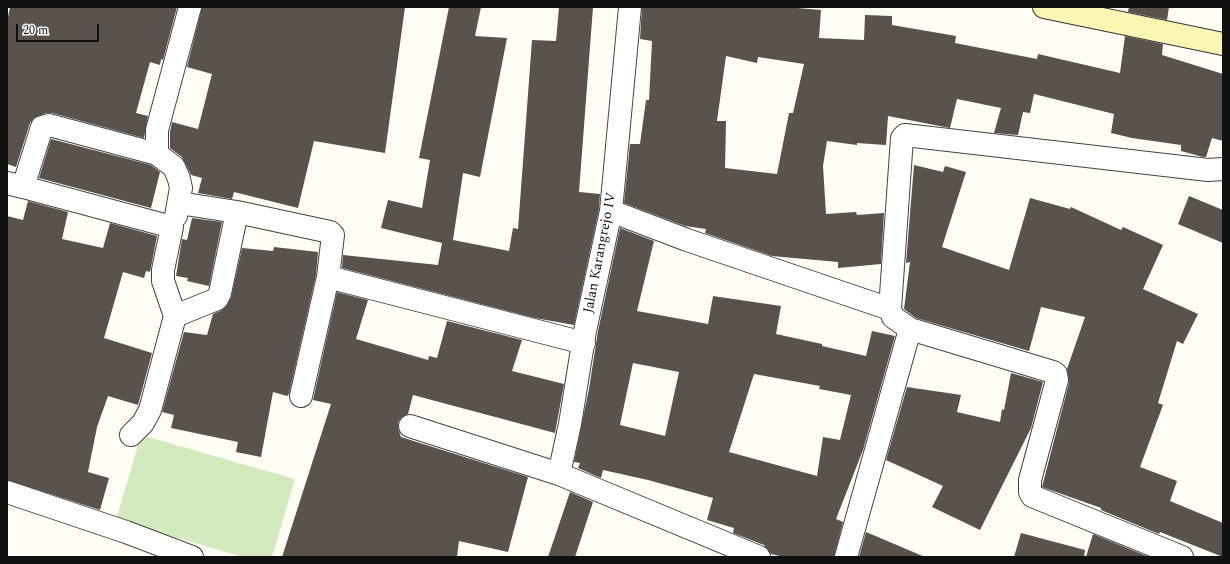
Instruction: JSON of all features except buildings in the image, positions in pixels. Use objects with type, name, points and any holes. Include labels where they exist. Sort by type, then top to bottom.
[{"type":"main road","points":[[1044,7],[1223,44]]},
{"type":"street","points":[[157,154],[157,130],[190,7]]},
{"type":"street","name":"Jalan Karangrejo IV","points":[[559,474],[611,211],[630,7]]},
{"type":"street","points":[[131,435],[143,423],[150,410],[176,316],[163,281],[163,270],[172,227],[179,203],[181,188],[179,179],[174,167],[157,154],[46,125],[42,127],[15,185],[172,227]]},
{"type":"street","points":[[1182,557],[1032,496],[1029,486],[1057,380],[1056,374],[910,329],[893,317],[890,309],[902,138],[905,135],[1208,170],[1223,169]]},
{"type":"street","points":[[179,203],[237,212],[332,233],[334,240],[328,277],[301,396]]},
{"type":"street","points":[[611,211],[687,240],[890,309]]},
{"type":"street","points":[[176,316],[217,299],[220,293],[237,212]]},
{"type":"street","points":[[328,277],[584,343]]},
{"type":"street","points":[[846,557],[910,329]]},
{"type":"street","points":[[410,426],[559,474],[759,557]]},
{"type":"street","points":[[7,492],[126,532],[192,557]]},
{"type":"green space","points":[[141,435],[295,479],[272,557],[243,557],[116,520]]}]
